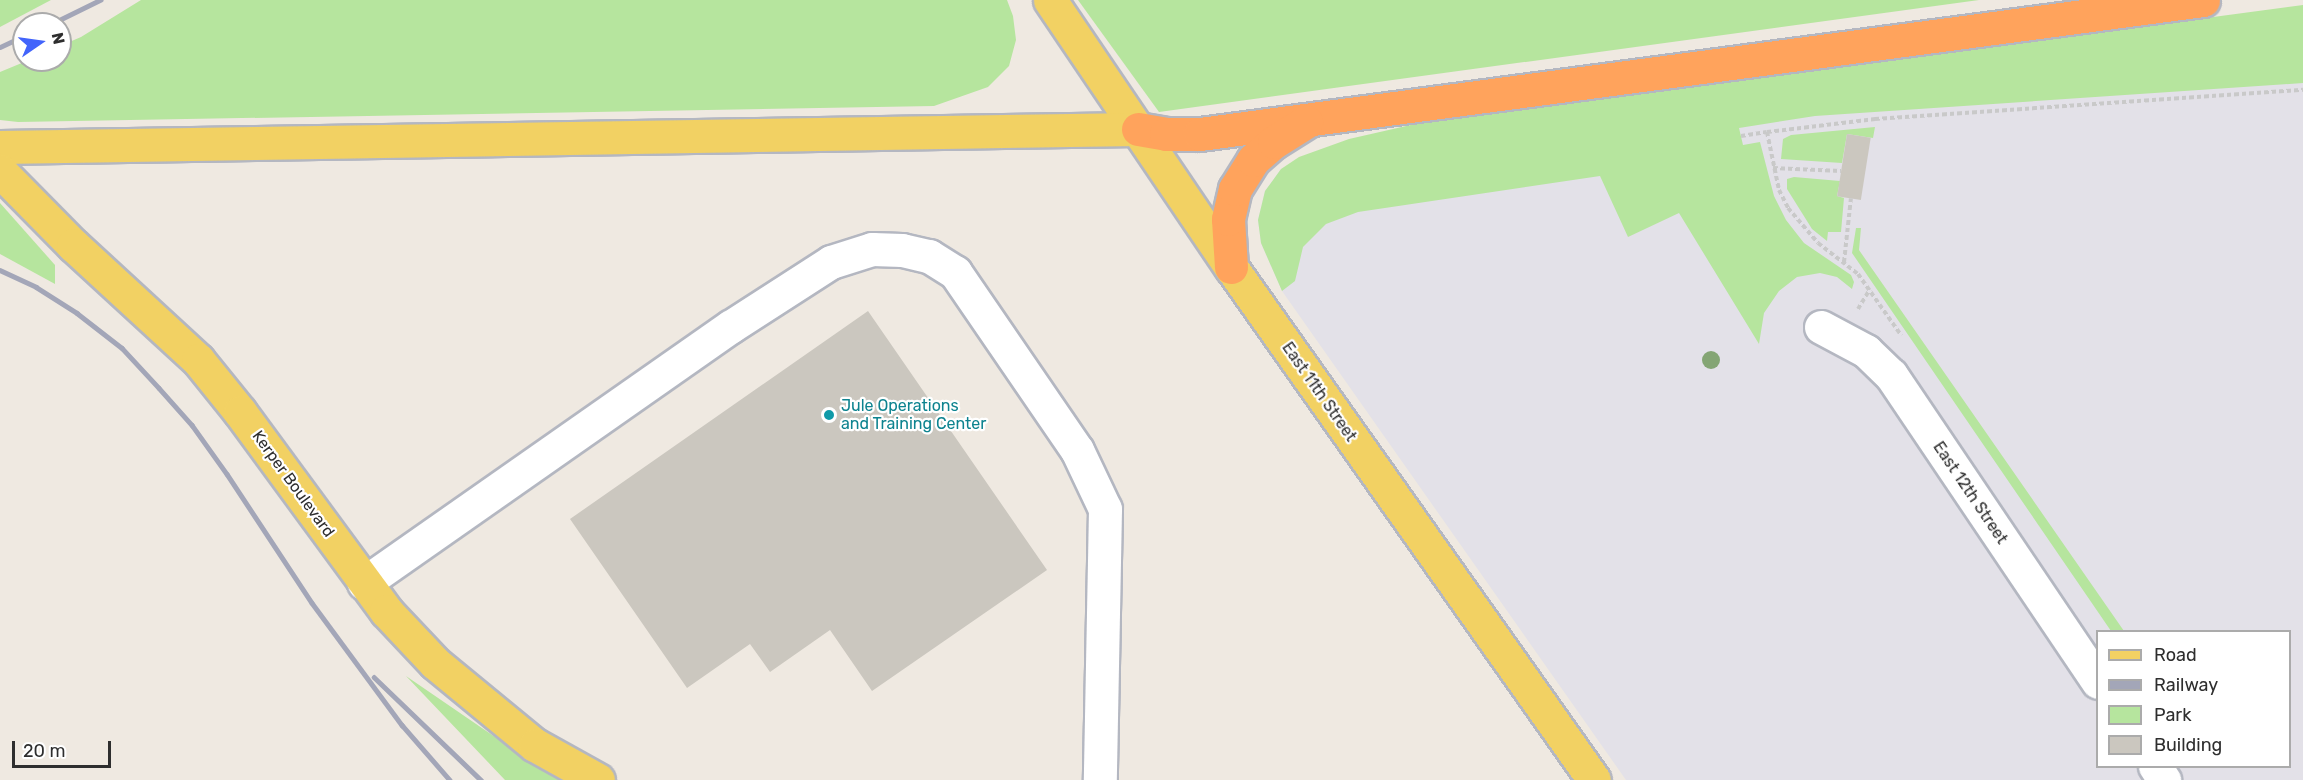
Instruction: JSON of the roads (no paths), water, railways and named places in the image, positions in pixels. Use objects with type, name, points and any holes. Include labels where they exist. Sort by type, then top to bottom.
[{"type":"highway","points":[[1138,129],[1166,134],[1200,134],[2203,0]]},
{"type":"highway","points":[[1231,267],[1228,219],[1235,189],[1253,160],[1267,148],[1316,117]]},
{"type":"main road","name":"East 11th Street","points":[[1050,0],[1231,267],[1594,780]]},
{"type":"main road","points":[[0,147],[1138,129]]},
{"type":"main road","name":"Kerper Boulevard","points":[[0,171],[73,245],[198,360],[240,412],[364,583],[386,611],[435,663],[536,745],[598,780]]},
{"type":"street","points":[[364,583],[730,327],[831,262],[872,249],[902,250],[929,256],[955,272],[1077,450],[1106,509],[1100,780]]},
{"type":"street","name":"East 12th Street","points":[[1821,327],[1866,351],[1891,375],[2096,681]]},
{"type":"railway","points":[[72,14],[100,0]]},
{"type":"railway","points":[[0,47],[12,42]]},
{"type":"railway","points":[[0,270],[36,287],[77,313],[122,348],[192,425],[312,603],[402,725],[450,780]]},
{"type":"railway","points":[[374,677],[481,780]]},
{"type":"place","name":"Jule Operations and Training Center","points":[[829,415]]}]
